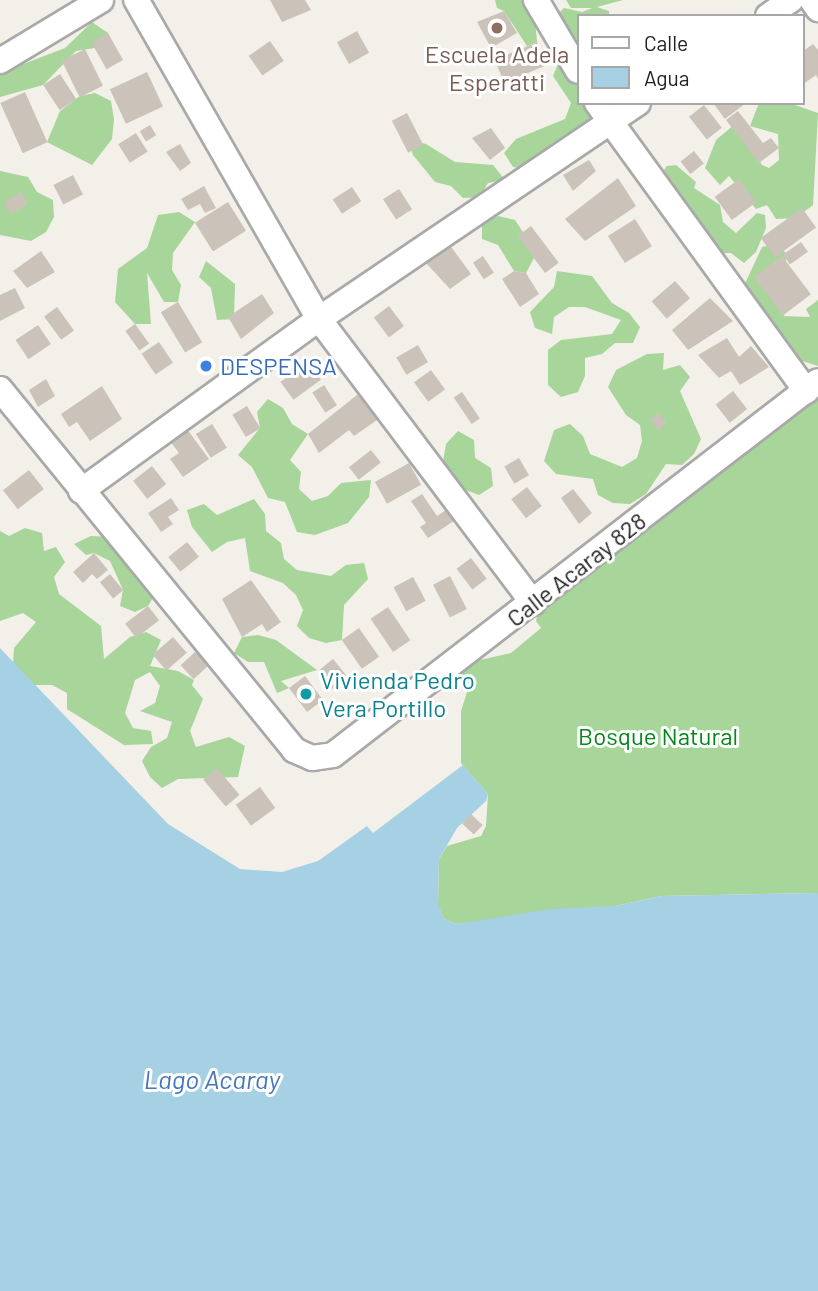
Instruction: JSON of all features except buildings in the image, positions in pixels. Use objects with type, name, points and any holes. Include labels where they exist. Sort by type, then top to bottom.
[{"type":"street","points":[[0,61],[101,0]]},
{"type":"street","points":[[136,0],[319,319],[533,603]]},
{"type":"street","points":[[536,0],[576,68]]},
{"type":"street","points":[[771,14],[791,0]]},
{"type":"street","points":[[812,0],[818,9]]},
{"type":"street","points":[[0,389],[81,491],[603,113],[631,105]]},
{"type":"street","points":[[603,113],[812,386]]},
{"type":"street","name":"Calle Acaray 828","points":[[81,491],[294,750],[312,758],[332,755],[812,386]]},
{"type":"green space","points":[[495,0],[525,0],[535,20],[537,42],[527,46],[504,11],[497,8]]},
{"type":"green space","points":[[566,0],[623,0],[597,7],[609,11],[609,14],[576,14],[576,54],[556,16],[564,8],[582,12],[592,8],[571,8]]},
{"type":"green space","points":[[92,22],[108,33],[101,47],[76,51],[43,85],[0,97],[0,73],[65,48]]},
{"type":"green space","points":[[560,59],[576,84],[576,105],[589,105],[592,116],[585,131],[552,143],[544,159],[530,170],[513,167],[504,153],[516,139],[565,119],[571,103],[553,76]]},
{"type":"green space","points":[[95,93],[111,101],[114,119],[112,139],[92,165],[47,142],[60,111],[80,96]]},
{"type":"green space","points":[[758,105],[795,105],[818,113],[813,205],[796,218],[776,219],[767,205],[756,209],[729,176],[720,185],[705,168],[716,140],[735,124],[762,165],[769,168],[779,160],[778,134],[750,126]]},
{"type":"green space","points":[[408,140],[426,144],[455,162],[493,165],[505,180],[488,183],[480,197],[463,198],[451,186],[435,182],[413,155]]},
{"type":"green space","points":[[676,165],[696,182],[694,188],[720,205],[723,222],[736,233],[757,213],[765,215],[766,228],[756,252],[744,263],[731,253],[719,253],[659,177],[667,166]]},
{"type":"green space","points":[[0,171],[28,177],[37,192],[53,200],[54,217],[46,232],[31,241],[0,235]]},
{"type":"green space","points":[[179,212],[195,222],[173,253],[172,270],[181,285],[178,302],[164,302],[147,273],[151,324],[135,324],[115,302],[118,269],[147,248],[158,215]]},
{"type":"green space","points":[[498,216],[515,220],[529,241],[534,258],[526,273],[514,271],[498,245],[482,239],[482,223]]},
{"type":"green space","points":[[776,244],[786,253],[784,316],[810,317],[806,309],[818,300],[818,366],[796,359],[795,351],[784,348],[761,307],[742,290],[762,247]]},
{"type":"green space","points":[[206,261],[235,284],[234,319],[217,320],[211,288],[199,277]]},
{"type":"green space","points":[[557,271],[592,276],[612,303],[629,313],[640,327],[633,343],[615,343],[602,354],[585,358],[585,376],[578,392],[561,397],[548,385],[548,350],[561,340],[612,334],[621,320],[585,307],[569,307],[554,317],[552,334],[535,328],[530,312],[554,287]]},
{"type":"green space","points":[[664,353],[663,370],[680,365],[690,377],[680,391],[701,439],[694,454],[682,465],[666,464],[646,494],[630,504],[613,503],[598,495],[593,479],[556,474],[544,461],[554,430],[570,424],[583,436],[590,454],[622,467],[637,458],[642,441],[640,425],[626,415],[608,387],[616,370],[647,354]]},
{"type":"green space","name":"Bosque Natural","points":[[818,388],[818,893],[661,896],[615,906],[457,924],[444,919],[438,905],[439,859],[447,846],[481,836],[486,826],[488,794],[461,763],[461,711],[469,686],[462,680],[462,664],[511,653],[541,628],[536,621],[539,608]]},
{"type":"green space","points":[[268,399],[283,408],[292,424],[308,434],[290,460],[301,472],[299,489],[312,501],[328,496],[341,483],[371,480],[369,497],[348,523],[315,535],[297,532],[285,502],[268,498],[252,467],[238,455],[260,428],[257,412]]},
{"type":"green space","points":[[458,431],[474,440],[475,458],[491,468],[493,486],[479,495],[463,489],[443,461],[446,444]]},
{"type":"green space","points":[[254,499],[265,514],[266,531],[281,543],[284,559],[297,570],[331,576],[346,565],[364,563],[368,579],[344,605],[342,640],[326,643],[309,638],[297,626],[303,610],[296,595],[283,583],[250,571],[245,538],[227,542],[212,552],[192,527],[187,510],[204,504],[217,515]]},
{"type":"green space","points":[[25,528],[42,533],[44,551],[56,547],[65,562],[54,577],[59,594],[101,626],[104,659],[130,637],[146,632],[161,640],[150,666],[178,671],[194,680],[192,685],[203,699],[190,731],[196,747],[229,737],[245,746],[238,777],[178,779],[162,788],[150,777],[142,761],[151,747],[167,738],[172,722],[140,711],[155,703],[160,686],[150,672],[135,680],[125,713],[133,728],[151,731],[153,744],[124,745],[67,709],[67,693],[52,685],[33,685],[13,663],[14,648],[36,622],[23,613],[0,621],[0,531],[9,536]]},
{"type":"green space","points":[[91,536],[109,537],[118,554],[148,576],[157,591],[148,606],[135,612],[120,606],[123,590],[110,561],[94,553],[86,555],[74,544]]},
{"type":"green space","points":[[258,635],[276,640],[317,670],[281,681],[289,688],[277,693],[264,662],[248,662],[234,653],[242,637]]},
{"type":"water","name":"Lago Acaray","points":[[0,648],[168,824],[240,869],[282,872],[318,861],[367,826],[373,833],[463,765],[488,794],[486,801],[457,828],[439,859],[438,904],[444,919],[457,924],[551,909],[615,906],[661,896],[818,893],[818,1291],[0,1291]]},
{"type":"place","name":"Escuela Adela Esperatti","points":[[497,28]]},
{"type":"place","name":"DESPENSA","points":[[206,366]]},
{"type":"place","name":"Vivienda Pedro Vera Portillo","points":[[306,694]]}]
